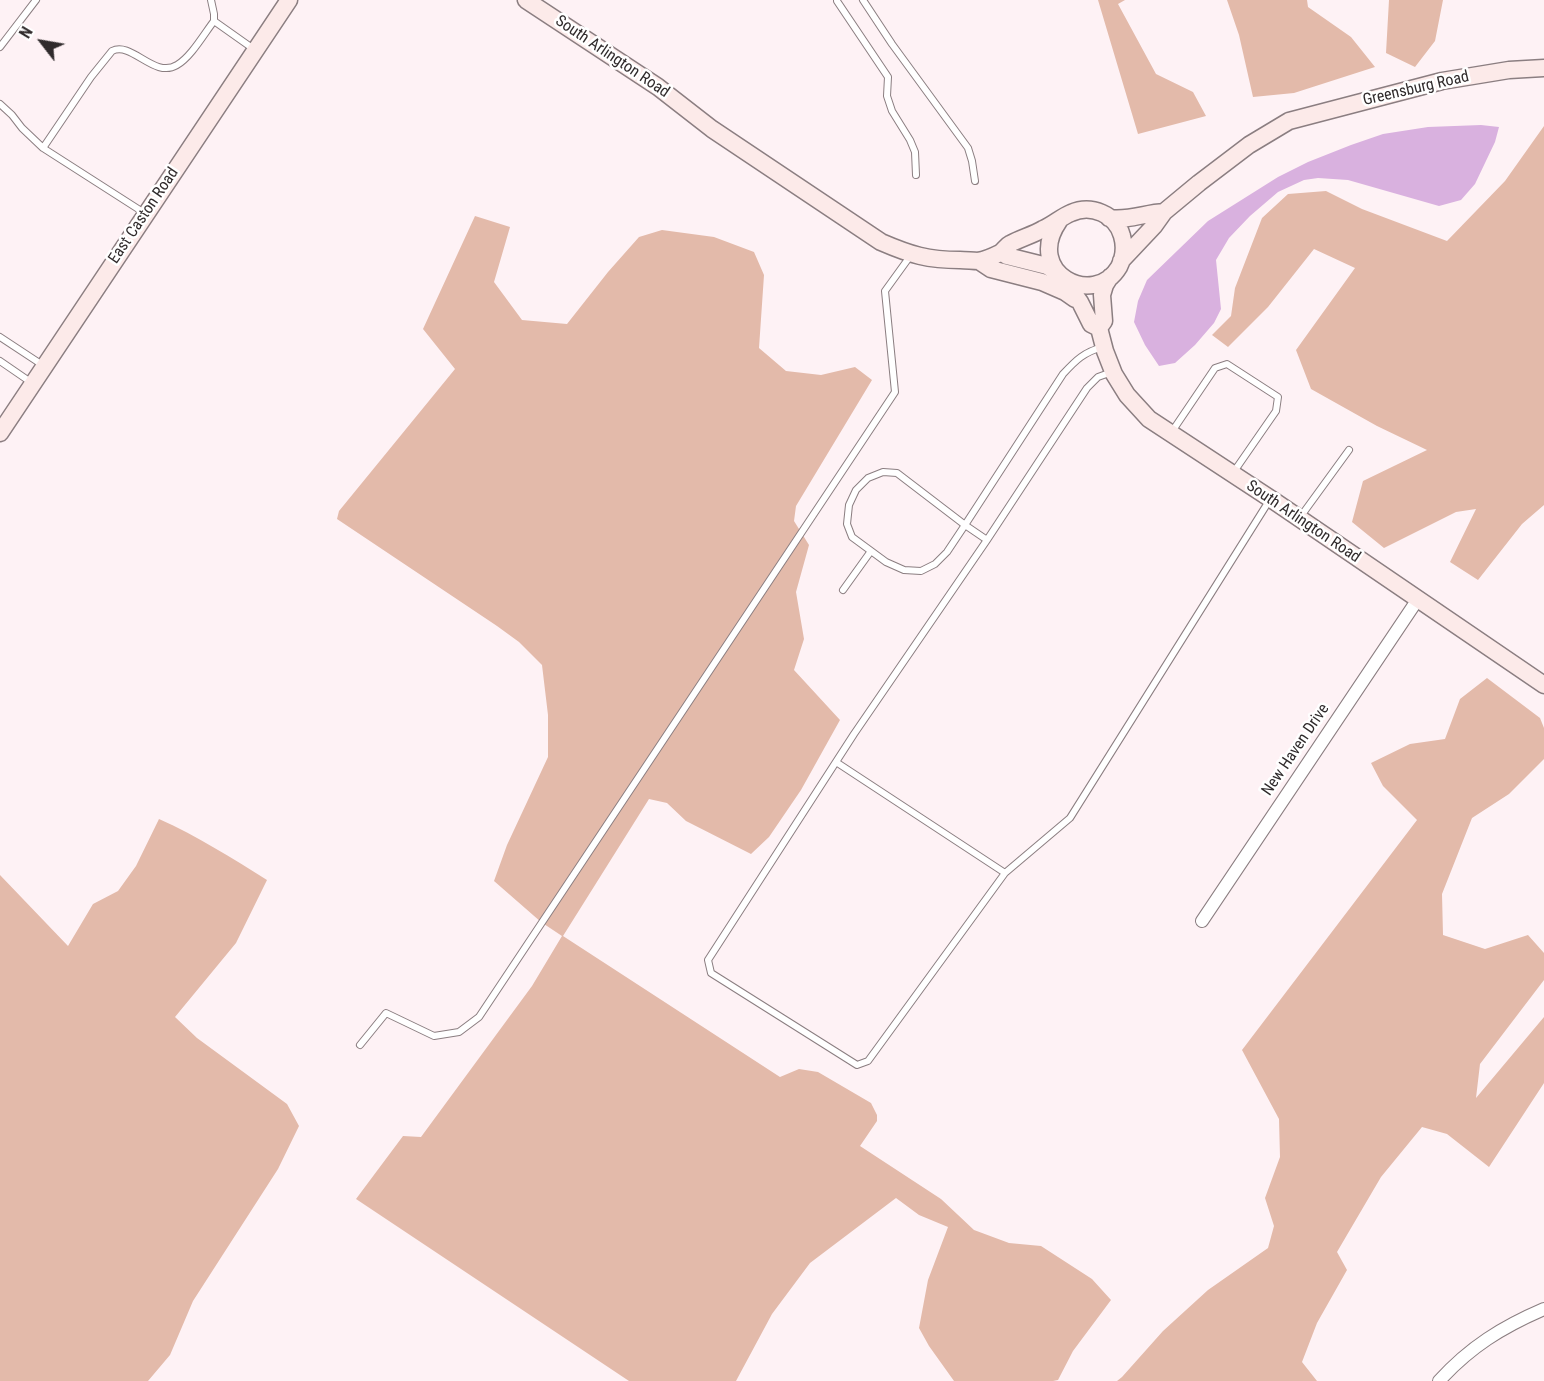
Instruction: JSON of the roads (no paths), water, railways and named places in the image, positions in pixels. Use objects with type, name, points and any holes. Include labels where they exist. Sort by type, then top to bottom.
[{"type":"main road","name":"East Caston Road","points":[[0,433],[289,0]]},
{"type":"main road","name":"South Arlington Road","points":[[526,0],[658,87],[712,129],[881,242],[911,255],[936,260],[979,261]]},
{"type":"main road","name":"Greensburg Road","points":[[1121,261],[1164,212],[1249,145],[1289,121],[1442,81],[1472,75],[1544,68]]},
{"type":"main road","points":[[979,261],[1080,210],[1093,210],[1114,221],[1121,231],[1124,243],[1124,255],[1119,267],[1110,277],[1086,286],[1073,283],[1047,266],[1007,256],[1000,252]]},
{"type":"main road","points":[[1109,218],[1128,219],[1164,212]]},
{"type":"main road","points":[[1059,221],[1052,231],[1049,255],[1060,275]]},
{"type":"main road","points":[[979,261],[991,269],[1042,282],[1065,292],[1080,302]]},
{"type":"main road","name":"South Arlington Road","points":[[1060,275],[1080,302],[1091,324],[1099,328],[1113,371],[1127,395],[1149,419],[1544,685]]},
{"type":"main road","name":"South Arlington Road","points":[[1099,328],[1104,321],[1102,295],[1104,285],[1110,277]]},
{"type":"street","name":"New Haven Drive","points":[[1202,921],[1418,599]]},
{"type":"street","points":[[1439,1381],[1456,1362],[1481,1342],[1518,1320],[1544,1310]]},
{"type":"lane","points":[[0,47],[36,0]]},
{"type":"lane","points":[[43,148],[91,77],[112,51],[124,50],[156,66],[171,68],[180,64],[214,21],[211,0]]},
{"type":"lane","points":[[837,0],[888,77],[887,96],[892,111],[915,152],[916,175]]},
{"type":"lane","points":[[863,0],[892,44],[968,148],[975,181]]},
{"type":"lane","points":[[214,21],[256,51]]},
{"type":"lane","points":[[0,104],[43,148],[146,214]]},
{"type":"lane","points":[[360,1045],[386,1013],[434,1036],[459,1032],[479,1017],[895,392],[885,291],[911,255]]},
{"type":"lane","points":[[0,337],[44,366]]},
{"type":"lane","points":[[987,540],[965,525],[897,473],[883,472],[868,478],[856,490],[849,505],[847,524],[852,537],[886,562],[904,570],[921,571],[935,564],[947,552],[965,525],[1063,374],[1078,358],[1104,347]]},
{"type":"lane","points":[[0,361],[33,384]]},
{"type":"lane","points":[[1171,434],[1215,368],[1227,364],[1278,397],[1276,411],[1232,475]]},
{"type":"lane","points":[[1113,371],[1098,377],[1087,388],[836,762],[708,960],[711,973],[857,1065],[868,1061],[1005,873],[1070,818],[1270,499]]},
{"type":"lane","points":[[1299,519],[1349,450]]},
{"type":"lane","points":[[843,590],[871,551]]},
{"type":"lane","points":[[836,762],[1005,873]]}]
